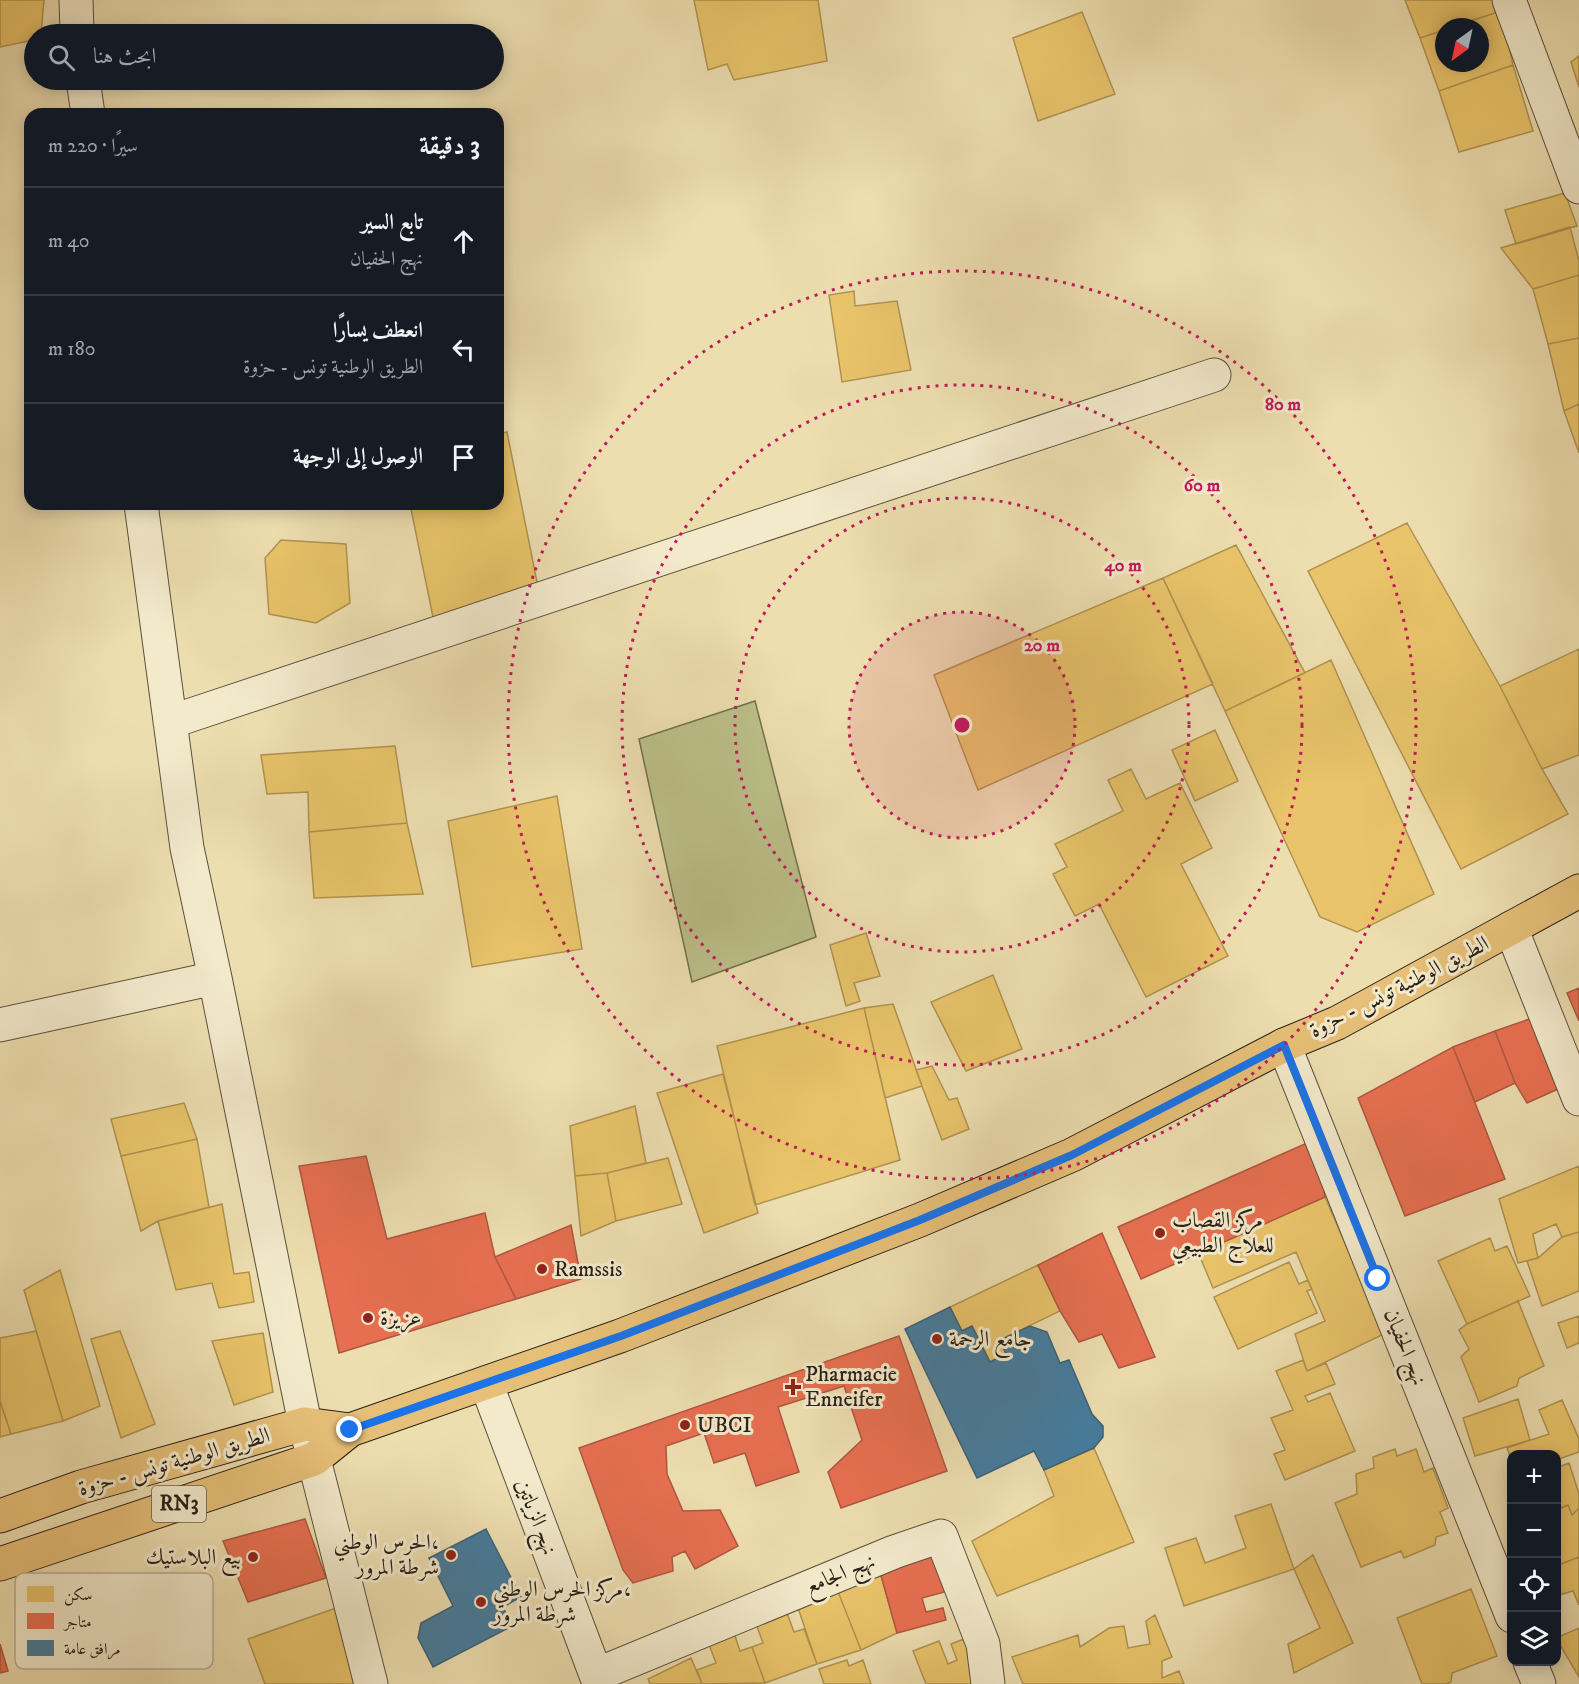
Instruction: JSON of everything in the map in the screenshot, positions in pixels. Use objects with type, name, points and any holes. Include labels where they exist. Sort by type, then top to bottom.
[{"type":"main road","name":"الطريق الوطنية تونس - حزوة","points":[[0,1564],[314,1459],[350,1430],[621,1336],[920,1220],[1072,1155],[1284,1045],[1337,1023],[1579,891]]},
{"type":"main road","name":"الطريق الوطنية تونس - حزوة","points":[[0,1516],[81,1487],[305,1424],[350,1430]]},
{"type":"street","points":[[76,0],[77,24]]},
{"type":"street","points":[[1509,0],[1579,187]]},
{"type":"street","points":[[85,90],[87,108]]},
{"type":"street","points":[[170,722],[1214,375]]},
{"type":"street","points":[[142,510],[187,848],[305,1424],[371,1684]]},
{"type":"street","points":[[1511,928],[1579,1099]]},
{"type":"street","points":[[0,1025],[215,978]]},
{"type":"street","name":"نهج الحفيان","points":[[1284,1045],[1510,1612]]},
{"type":"street","name":"نهج الزياتين","points":[[486,1383],[599,1680]]},
{"type":"street","name":"نهج الجامع","points":[[599,1680],[894,1552],[941,1536],[983,1644],[988,1684]]},
{"type":"street","points":[[1532,1666],[1539,1684]]},
{"type":"green space","points":[[755,701],[816,937],[692,982],[639,739]]},
{"type":"building: سكن","points":[[0,0],[44,0],[42,24],[24,24],[24,42],[0,47]]},
{"type":"building: سكن","points":[[694,0],[818,0],[827,61],[734,80],[727,64],[708,70]]},
{"type":"building: سكن","points":[[1405,0],[1496,0],[1501,11],[1480,18],[1435,18],[1435,33],[1420,38]]},
{"type":"building: سكن","points":[[1501,11],[1513,65],[1439,91],[1420,38],[1435,33],[1435,72],[1489,72],[1489,18],[1480,18]]},
{"type":"building: سكن","points":[[1082,12],[1115,94],[1038,121],[1013,38]]},
{"type":"building: سكن","points":[[1579,56],[1579,87],[1571,62]]},
{"type":"building: سكن","points":[[1513,65],[1533,131],[1459,152],[1439,91]]},
{"type":"building: سكن","points":[[1565,193],[1577,226],[1516,244],[1505,210]]},
{"type":"building: سكن","points":[[1570,227],[1579,261],[1579,275],[1533,289],[1501,248]]},
{"type":"building: سكن","points":[[1579,275],[1579,338],[1548,344],[1533,289]]},
{"type":"building: سكن","points":[[854,291],[855,306],[897,301],[911,370],[842,382],[829,295]]},
{"type":"building: سكن","points":[[1579,338],[1579,404],[1564,411],[1548,344]]},
{"type":"building: سكن","points":[[1579,404],[1579,453],[1564,411]]},
{"type":"building: سكن","points":[[507,432],[538,587],[434,622],[411,510],[504,510],[504,433]]},
{"type":"building: سكن","points":[[1407,523],[1500,686],[1542,769],[1568,814],[1461,869],[1308,571]]},
{"type":"building: سكن","points":[[281,540],[346,544],[350,603],[316,623],[269,614],[265,558]]},
{"type":"building: سكن","points":[[1236,545],[1305,673],[1225,711],[1163,578]]},
{"type":"building: سكن","points":[[1163,578],[1213,684],[978,790],[934,675]]},
{"type":"building: سكن","points":[[1579,649],[1579,755],[1542,769],[1500,686]]},
{"type":"building: سكن","points":[[1331,660],[1434,894],[1357,932],[1320,917],[1225,711]]},
{"type":"building: سكن","points":[[1215,730],[1238,781],[1195,801],[1172,750]]},
{"type":"building: سكن","points":[[395,746],[407,823],[309,832],[308,792],[267,794],[261,755]]},
{"type":"building: سكن","points":[[1131,769],[1146,799],[1180,783],[1212,848],[1181,864],[1228,956],[1146,997],[1099,904],[1075,916],[1053,874],[1067,867],[1055,844],[1123,811],[1108,780]]},
{"type":"building: سكن","points":[[557,796],[582,949],[472,967],[448,821]]},
{"type":"building: سكن","points":[[407,823],[423,894],[314,898],[309,832]]},
{"type":"building: سكن","points":[[866,933],[880,976],[854,983],[860,1001],[846,1006],[830,945]]},
{"type":"building: سكن","points":[[993,975],[1022,1049],[966,1071],[931,1002]]},
{"type":"building: سكن","points":[[893,1004],[922,1086],[885,1098],[864,1008]]},
{"type":"building: سكن","points":[[864,1008],[900,1160],[755,1205],[717,1046]]},
{"type":"building: سكن","points":[[932,1066],[949,1100],[957,1098],[969,1129],[942,1140],[916,1070]]},
{"type":"building: سكن","points":[[723,1074],[758,1213],[704,1233],[657,1093]]},
{"type":"building: سكن","points":[[184,1103],[197,1139],[121,1156],[111,1119]]},
{"type":"building: سكن","points":[[635,1106],[646,1163],[607,1173],[575,1176],[570,1126]]},
{"type":"building: سكن","points":[[197,1139],[209,1207],[158,1221],[141,1231],[121,1156]]},
{"type":"building: سكن","points":[[668,1158],[682,1204],[616,1221],[607,1173]]},
{"type":"building: سكن","points":[[1579,1166],[1579,1232],[1562,1237],[1556,1224],[1533,1234],[1538,1258],[1518,1263],[1499,1199]]},
{"type":"building: سكن","points":[[607,1173],[616,1221],[581,1236],[575,1176]]},
{"type":"building: سكن","points":[[1325,1197],[1384,1334],[1307,1371],[1295,1334],[1325,1321],[1296,1252],[1213,1288],[1198,1252]]},
{"type":"building: سكن","points":[[222,1204],[234,1274],[249,1272],[254,1302],[219,1308],[212,1283],[176,1290],[158,1221]]},
{"type":"building: سكن","points":[[1579,1232],[1579,1291],[1542,1306],[1527,1261],[1538,1258],[1562,1237]]},
{"type":"building: سكن","points":[[1490,1238],[1495,1251],[1507,1246],[1530,1296],[1467,1324],[1438,1261]]},
{"type":"building: سكن","points":[[1289,1262],[1299,1284],[1308,1280],[1312,1289],[1307,1291],[1317,1313],[1238,1349],[1214,1297]]},
{"type":"building: سكن","points":[[1038,1265],[1060,1311],[1000,1340],[1006,1354],[990,1362],[972,1326],[962,1331],[950,1307]]},
{"type":"building: سكن","points":[[60,1270],[100,1406],[63,1421],[24,1290]]},
{"type":"building: سكن","points":[[1518,1301],[1544,1366],[1519,1378],[1517,1386],[1479,1402],[1461,1357],[1469,1349],[1459,1330],[1467,1324]]},
{"type":"building: سكن","points":[[1579,1316],[1579,1343],[1567,1348],[1558,1323]]},
{"type":"building: سكن","points":[[36,1331],[63,1421],[11,1434],[0,1401],[0,1338]]},
{"type":"building: سكن","points":[[120,1331],[155,1424],[121,1438],[91,1339]]},
{"type":"building: سكن","points":[[263,1333],[273,1392],[234,1405],[212,1341]]},
{"type":"building: سكن","points":[[1303,1360],[1307,1371],[1326,1363],[1335,1384],[1305,1396],[1308,1402],[1330,1393],[1355,1451],[1285,1480],[1274,1454],[1285,1450],[1271,1418],[1293,1410],[1276,1371]]},
{"type":"building: سكن","points":[[1518,1399],[1530,1440],[1475,1456],[1463,1418]]},
{"type":"building: سكن","points":[[1562,1400],[1579,1439],[1579,1452],[1561,1458],[1561,1450],[1508,1450],[1507,1448],[1549,1434],[1539,1410]]},
{"type":"building: سكن","points":[[0,1401],[11,1434],[0,1437]]},
{"type":"building: سكن","points":[[1094,1448],[1134,1542],[997,1596],[972,1541],[1054,1496],[1044,1470]]},
{"type":"building: سكن","points":[[1395,1449],[1397,1456],[1416,1449],[1424,1472],[1433,1468],[1448,1508],[1440,1512],[1448,1533],[1436,1537],[1435,1545],[1404,1558],[1401,1551],[1361,1567],[1335,1503],[1357,1494],[1356,1474],[1374,1468],[1373,1457]]},
{"type":"building: سكن","points":[[1569,1463],[1579,1494],[1579,1508],[1572,1515],[1568,1505],[1561,1508],[1561,1466]]},
{"type":"building: سكن","points":[[1271,1504],[1294,1569],[1184,1606],[1165,1548],[1196,1538],[1205,1563],[1246,1548],[1235,1516]]},
{"type":"building: سكن","points":[[1568,1505],[1572,1515],[1579,1508],[1579,1557],[1561,1564],[1561,1558],[1561,1508]]},
{"type":"building: سكن","points":[[1313,1555],[1353,1643],[1294,1673],[1288,1644],[1320,1628],[1294,1569]]},
{"type":"building: سكن","points":[[1579,1557],[1579,1605],[1573,1591],[1561,1594],[1561,1564]]},
{"type":"building: سكن","points":[[880,1572],[897,1633],[861,1650],[835,1584]]},
{"type":"building: سكن","points":[[835,1584],[861,1650],[817,1664],[795,1599]]},
{"type":"building: سكن","points":[[1471,1589],[1497,1656],[1452,1673],[1451,1682],[1446,1684],[1422,1684],[1397,1618]]},
{"type":"building: سكن","points":[[336,1608],[363,1684],[265,1684],[248,1639]]},
{"type":"building: سكن","points":[[787,1613],[794,1632],[804,1629],[817,1664],[765,1683],[752,1647],[763,1643],[755,1621]]},
{"type":"building: سكن","points":[[1155,1615],[1172,1657],[1162,1661],[1162,1678],[1179,1671],[1184,1684],[1023,1684],[1012,1657],[1078,1635],[1080,1647],[1109,1628],[1124,1626],[1128,1648],[1150,1644],[1146,1621]]},
{"type":"building: سكن","points":[[1579,1628],[1579,1677],[1561,1646],[1561,1636]]},
{"type":"building: سكن","points":[[734,1633],[740,1651],[752,1647],[765,1683],[702,1684],[697,1670],[716,1663],[708,1642]]},
{"type":"building: سكن","points":[[964,1639],[980,1684],[926,1684],[913,1651],[939,1641],[948,1664],[957,1660],[951,1644]]},
{"type":"building: سكن","points":[[691,1658],[702,1684],[650,1684],[648,1679]]},
{"type":"building: سكن","points":[[847,1660],[849,1666],[863,1660],[871,1684],[824,1684],[819,1669]]},
{"type":"building: متاجر","points":[[1579,988],[1579,1021],[1567,993]]},
{"type":"building: متاجر","points":[[1541,1015],[1567,1085],[1527,1103],[1515,1083],[1495,1031]]},
{"type":"building: متاجر","points":[[1495,1031],[1515,1083],[1475,1102],[1453,1047]]},
{"type":"building: متاجر","points":[[1453,1047],[1505,1179],[1405,1216],[1358,1098]]},
{"type":"building: متاجر","points":[[1316,1139],[1325,1197],[1141,1279],[1118,1227]]},
{"type":"building: متاجر","points":[[366,1156],[387,1239],[485,1213],[495,1257],[516,1299],[339,1353],[299,1166]]},
{"type":"building: متاجر","points":[[571,1225],[581,1279],[516,1299],[495,1257]]},
{"type":"building: متاجر","points":[[1102,1233],[1155,1357],[1119,1368],[1102,1334],[1079,1342],[1060,1311],[1038,1265]]},
{"type":"building: متاجر","points":[[899,1336],[947,1471],[841,1508],[828,1472],[862,1440],[844,1386],[778,1407],[799,1472],[756,1486],[745,1453],[714,1463],[704,1433],[666,1446],[667,1474],[683,1511],[720,1510],[738,1546],[695,1569],[685,1551],[672,1557],[673,1571],[633,1583],[623,1570],[579,1448]]},
{"type":"building: متاجر","points":[[305,1519],[326,1578],[248,1602],[223,1541]]},
{"type":"building: متاجر","points":[[938,1549],[948,1591],[922,1598],[926,1612],[943,1608],[946,1620],[897,1633],[880,1572]]},
{"type":"building: متاجر","points":[[0,1644],[8,1671],[0,1673]]},
{"type":"building: مرافق عامة","points":[[950,1307],[962,1331],[972,1326],[990,1362],[1006,1354],[1000,1340],[1030,1326],[1047,1332],[1060,1363],[1069,1360],[1092,1414],[1103,1426],[1103,1437],[1094,1448],[1044,1470],[1034,1451],[977,1478],[905,1329]]},
{"type":"building: مرافق عامة","name":"مركز الحرس الوطني، شرطة المرور","points":[[486,1529],[521,1597],[503,1607],[512,1626],[433,1667],[418,1638],[421,1623],[453,1606],[429,1558]]},
{"type":"place","name":"مركز القصاب للعلاج الطبيعي","points":[[1160,1233]]},
{"type":"place","name":"Ramssis","points":[[542,1269]]},
{"type":"place","name":"عزيزة","points":[[368,1318]]},
{"type":"place","name":"جامع الرحمة","points":[[937,1339]]},
{"type":"place","name":"Pharmacie Enneifer","points":[[793,1387]]},
{"type":"place","name":"UBCI","points":[[685,1425]]},
{"type":"place","name":"الحرس الوطني، شرطة المرور","points":[[451,1555]]},
{"type":"place","name":"بيع البلاستيك","points":[[253,1557]]},
{"type":"place","name":"مركز الحرس الوطني، شرطة المرور","points":[[481,1602]]},
{"type":"route","points":[[350,1430],[621,1336],[920,1220],[1072,1155],[1284,1045],[1378,1279]]}]
